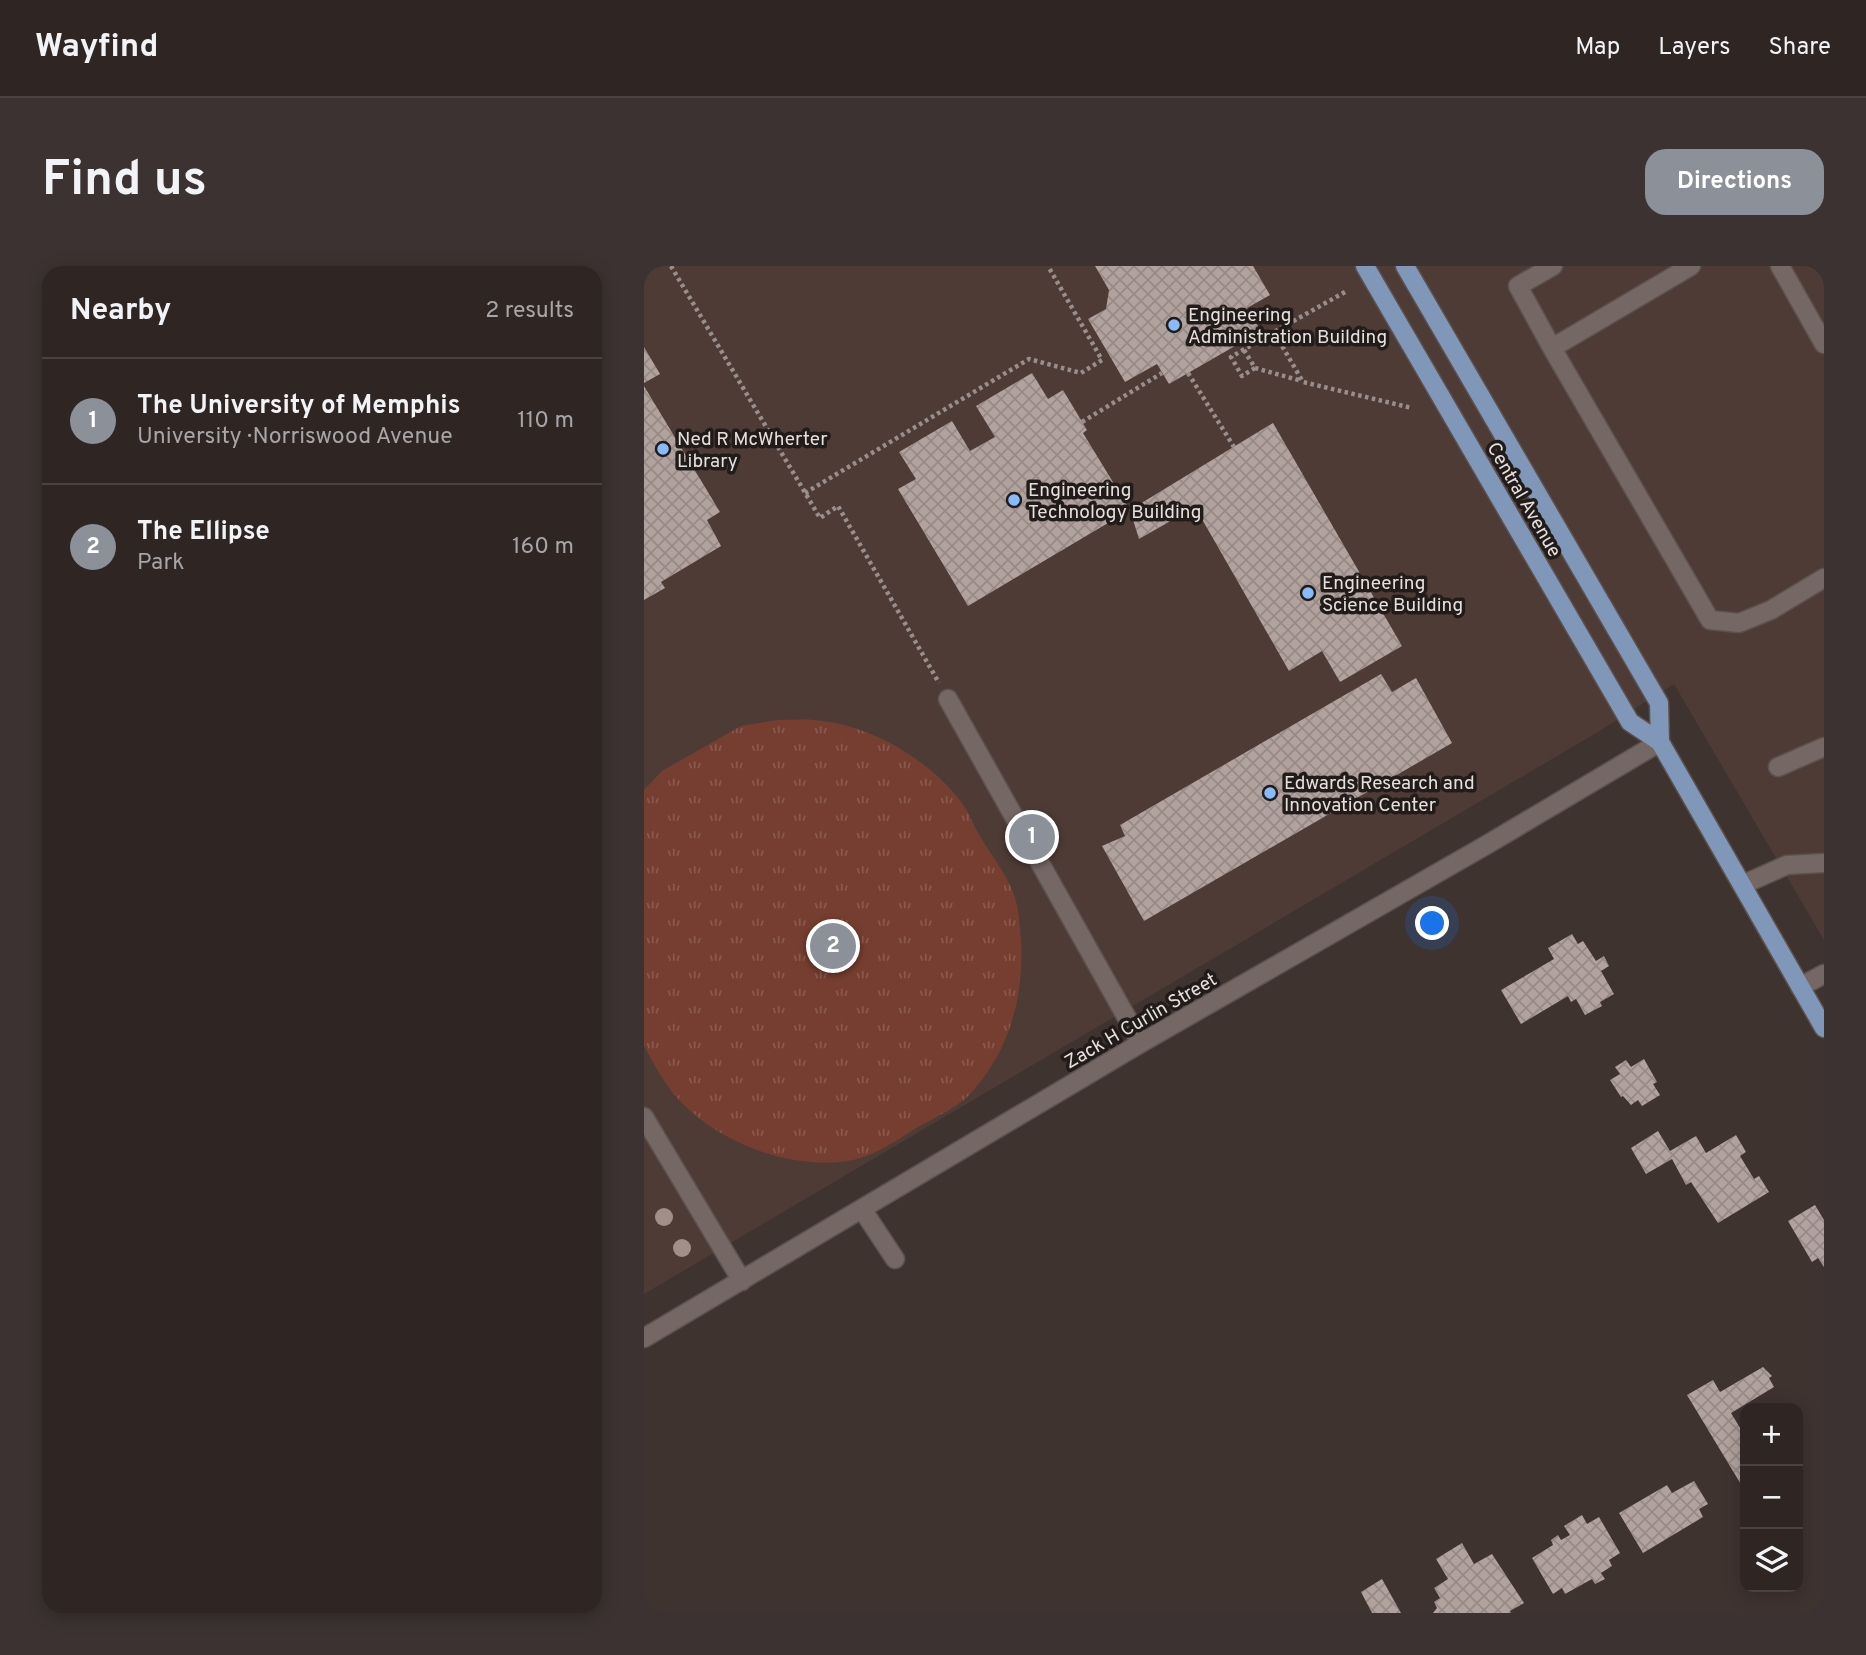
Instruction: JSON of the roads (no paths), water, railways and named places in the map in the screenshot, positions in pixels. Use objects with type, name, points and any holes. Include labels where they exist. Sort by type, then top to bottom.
[{"type":"main road","name":"Central Avenue","points":[[1366,266],[1630,722],[1660,742],[1824,1028]]},
{"type":"main road","name":"Central Avenue","points":[[1405,266],[1659,703],[1660,742]]},
{"type":"street","points":[[1553,266],[1518,286],[1710,620],[1739,623],[1771,610],[1824,578]]},
{"type":"street","points":[[1552,348],[1691,266]]},
{"type":"street","points":[[1780,266],[1824,344]]},
{"type":"street","points":[[948,699],[1141,1043]]},
{"type":"street","name":"Zack H Curlin Street","points":[[644,1338],[1141,1043],[1660,742]]},
{"type":"street","points":[[1778,766],[1824,747]]},
{"type":"street","points":[[1742,886],[1787,865],[1824,863]]},
{"type":"street","points":[[1800,987],[1824,974]]},
{"type":"street","points":[[644,1117],[742,1281]]},
{"type":"street","points":[[862,1209],[895,1259]]},
{"type":"place","name":"Engineering Administration Building","points":[[1174,325]]},
{"type":"place","name":"Ned R McWherter Library","points":[[663,449]]},
{"type":"place","name":"Engineering Technology Building","points":[[1014,500]]},
{"type":"place","name":"Engineering Science Building","points":[[1308,593]]},
{"type":"place","name":"Edwards Research and Innovation Center","points":[[1270,793]]},
{"type":"place","name":"The University of Memphis","points":[[1032,837]]},
{"type":"place","name":"The Ellipse","points":[[833,946]]}]
